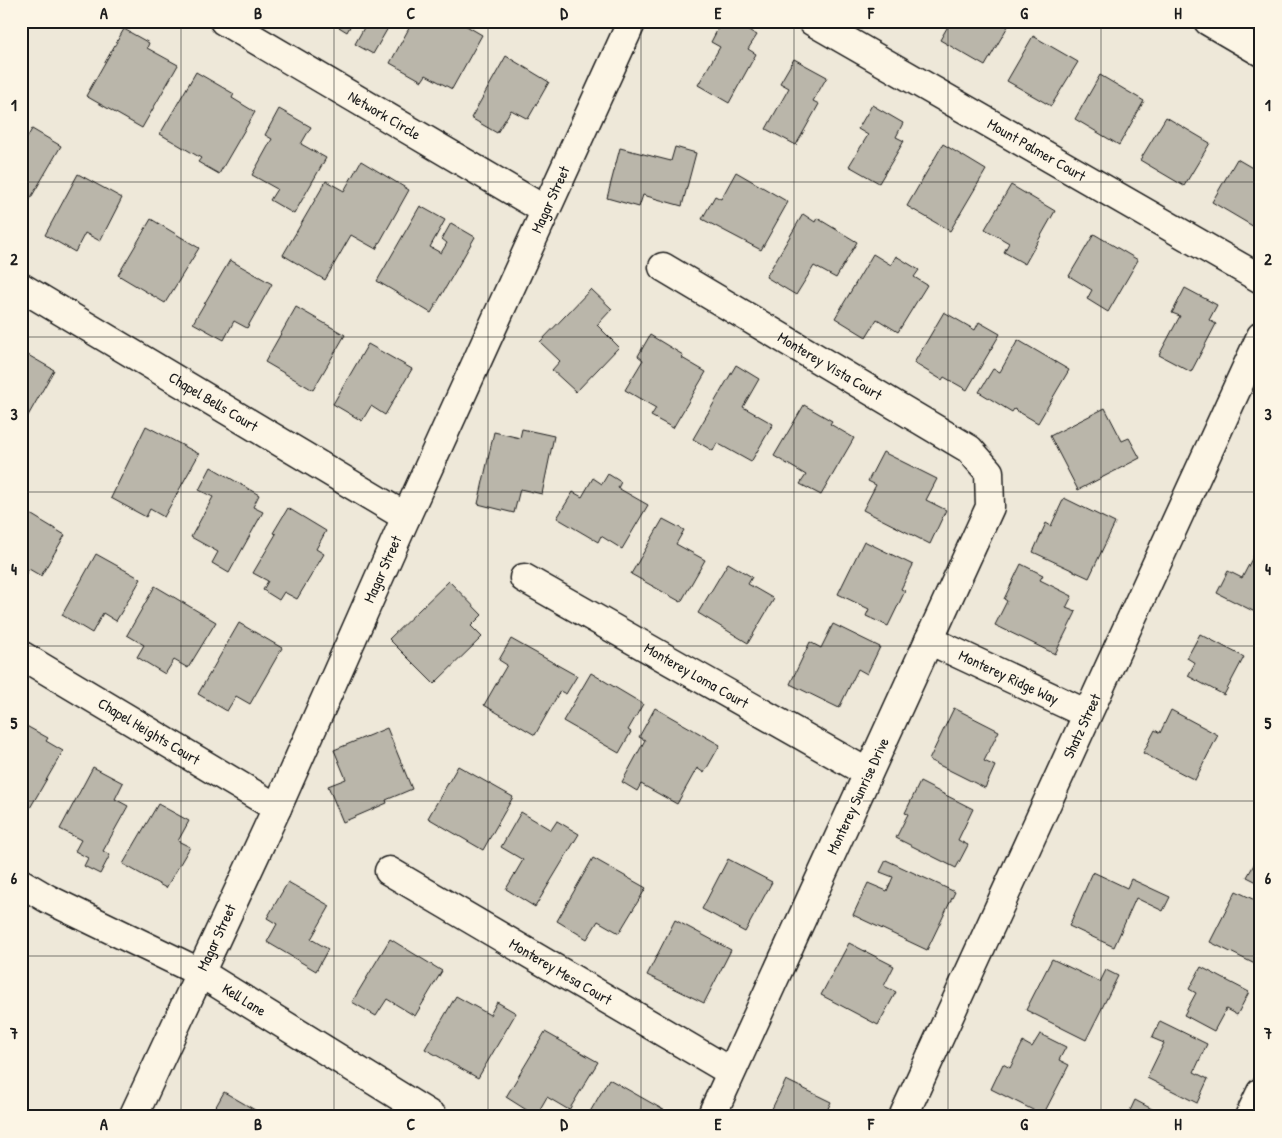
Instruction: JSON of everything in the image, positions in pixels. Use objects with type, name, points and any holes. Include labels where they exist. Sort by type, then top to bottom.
[{"type":"street","name":"Network Circle","points":[[224,21],[545,210]]},
{"type":"street","name":"Magar Street","points":[[133,1117],[277,808],[406,517],[632,21]]},
{"type":"street","name":"Mount Palmer Court","points":[[812,21],[1261,279]]},
{"type":"street","points":[[1208,21],[1261,52]]},
{"type":"street","name":"Monterey Vista Court","points":[[663,267],[969,449],[989,472]]},
{"type":"street","name":"Chapel Bells Court","points":[[21,287],[406,517]]},
{"type":"street","name":"Shatz Street","points":[[903,1117],[1261,336]]},
{"type":"street","name":"Monterey Sunrise Drive","points":[[711,1117],[990,507],[989,472]]},
{"type":"street","name":"Monterey Loma Court","points":[[524,578],[868,773]]},
{"type":"street","name":"Monterey Ridge Way","points":[[929,640],[1087,714]]},
{"type":"street","name":"Chapel Heights Court","points":[[21,655],[277,808]]},
{"type":"street","name":"Monterey Mesa Court","points":[[389,871],[731,1072]]},
{"type":"street","name":"Kell Lane","points":[[21,883],[48,899],[199,972],[433,1117]]},
{"type":"street","points":[[1249,1117],[1261,1092]]},
{"type":"building","points":[[329,21],[353,21],[347,32]]},
{"type":"building","points":[[362,21],[392,21],[373,54],[355,44],[366,24]]},
{"type":"building","points":[[413,21],[458,21],[482,35],[452,89],[426,75],[422,81],[390,63]]},
{"type":"building","points":[[722,21],[733,21],[757,35],[748,49],[756,54],[729,103],[698,85],[720,47],[711,42]]},
{"type":"building","points":[[951,21],[1011,21],[985,66],[940,40]]},
{"type":"building","points":[[124,29],[149,43],[147,48],[178,65],[142,128],[86,96]]},
{"type":"building","points":[[1033,36],[1078,62],[1051,106],[1007,81]]},
{"type":"building","points":[[506,56],[549,82],[528,119],[511,110],[497,133],[471,118]]},
{"type":"building","points":[[794,59],[827,77],[813,101],[819,104],[796,145],[766,129],[789,88],[780,83]]},
{"type":"building","points":[[196,72],[234,94],[232,98],[255,112],[219,174],[198,162],[201,158],[160,134]]},
{"type":"building","points":[[1100,75],[1144,101],[1119,145],[1075,119]]},
{"type":"building","points":[[872,105],[903,123],[896,137],[904,141],[879,183],[849,166],[868,135],[858,129]]},
{"type":"building","points":[[279,109],[311,127],[301,144],[326,158],[294,214],[270,200],[277,189],[252,175],[272,139],[265,135]]},
{"type":"building","points":[[1166,117],[1210,143],[1184,186],[1140,160]]},
{"type":"building","points":[[32,129],[61,146],[29,201],[21,196],[21,135],[27,138]]},
{"type":"building","points":[[943,144],[986,170],[950,231],[907,206]]},
{"type":"building","points":[[675,147],[696,153],[682,206],[643,195],[639,207],[607,198],[620,148],[671,161]]},
{"type":"building","points":[[1237,159],[1261,173],[1261,220],[1256,228],[1212,202]]},
{"type":"building","points":[[361,161],[409,190],[376,249],[351,235],[325,280],[283,255],[326,181],[344,191]]},
{"type":"building","points":[[736,172],[788,202],[761,250],[702,219],[715,196],[721,199]]},
{"type":"building","points":[[78,174],[122,198],[100,241],[85,233],[75,252],[45,235]]},
{"type":"building","points":[[1011,185],[1055,211],[1025,264],[1004,252],[1009,243],[985,229]]},
{"type":"building","points":[[420,206],[445,220],[430,247],[441,253],[447,243],[442,239],[451,223],[475,237],[431,313],[377,281]]},
{"type":"building","points":[[803,214],[815,222],[817,218],[857,242],[836,278],[814,266],[796,295],[766,277]]},
{"type":"building","points":[[151,219],[199,248],[165,303],[118,275]]},
{"type":"building","points":[[1094,234],[1138,260],[1108,312],[1087,299],[1092,290],[1069,276]]},
{"type":"building","points":[[873,254],[891,265],[896,256],[919,270],[914,277],[927,285],[898,332],[877,319],[866,337],[835,318]]},
{"type":"building","points":[[230,260],[272,284],[247,328],[234,321],[224,340],[193,323]]},
{"type":"building","points":[[1185,288],[1217,305],[1209,320],[1216,324],[1191,372],[1159,355],[1180,316],[1172,313]]},
{"type":"building","points":[[591,289],[612,309],[597,325],[619,347],[576,392],[552,370],[560,361],[540,342]]},
{"type":"building","points":[[296,307],[345,335],[313,390],[265,362]]},
{"type":"building","points":[[944,312],[975,330],[979,322],[1000,334],[967,390],[944,377],[942,380],[914,363]]},
{"type":"building","points":[[650,335],[683,355],[682,358],[706,372],[673,428],[651,416],[656,408],[625,390],[643,360],[638,356]]},
{"type":"building","points":[[1018,340],[1069,370],[1038,423],[1014,409],[1012,412],[979,392],[993,369],[1000,372]]},
{"type":"building","points":[[368,344],[412,369],[385,415],[371,406],[362,421],[333,404]]},
{"type":"building","points":[[21,351],[54,370],[21,428]]},
{"type":"building","points":[[736,365],[759,379],[743,407],[773,424],[751,462],[717,443],[713,451],[693,439]]},
{"type":"building","points":[[804,405],[832,421],[830,424],[854,438],[821,495],[800,484],[806,475],[774,456]]},
{"type":"building","points":[[1105,408],[1122,441],[1129,438],[1140,458],[1078,490],[1050,436]]},
{"type":"building","points":[[146,426],[199,454],[164,517],[150,509],[146,517],[111,498]]},
{"type":"building","points":[[522,429],[554,436],[542,494],[520,489],[514,513],[478,504],[494,432],[520,438]]},
{"type":"building","points":[[883,452],[937,479],[926,500],[946,510],[930,544],[863,510],[876,485],[868,481]]},
{"type":"building","points":[[211,467],[259,495],[253,507],[263,512],[229,573],[212,563],[218,552],[191,537],[213,497],[199,490]]},
{"type":"building","points":[[608,474],[621,482],[618,488],[648,505],[622,549],[601,536],[598,542],[557,518],[573,492],[582,497],[593,478],[602,484]]},
{"type":"building","points":[[1064,498],[1115,523],[1089,578],[1033,552],[1046,523],[1051,526]]},
{"type":"building","points":[[288,508],[326,531],[316,549],[324,554],[297,599],[284,592],[279,600],[263,590],[268,581],[253,573],[276,534],[273,533]]},
{"type":"building","points":[[22,509],[65,535],[41,576],[29,569],[21,581]]},
{"type":"building","points":[[663,519],[684,530],[676,544],[705,560],[681,602],[631,574]]},
{"type":"building","points":[[864,541],[913,565],[901,589],[905,591],[888,626],[866,616],[869,609],[838,594]]},
{"type":"building","points":[[1257,549],[1261,551],[1261,615],[1217,593],[1228,571],[1242,578]]},
{"type":"building","points":[[96,554],[141,579],[116,621],[103,613],[92,633],[62,615]]},
{"type":"building","points":[[728,563],[752,577],[748,584],[774,599],[748,643],[698,613]]},
{"type":"building","points":[[1021,564],[1043,575],[1040,580],[1072,596],[1066,608],[1076,612],[1055,654],[995,625],[1007,601],[1004,599]]},
{"type":"building","points":[[449,581],[482,615],[471,626],[482,637],[434,684],[389,639]]},
{"type":"building","points":[[155,586],[216,622],[188,668],[174,660],[165,674],[137,657],[144,645],[127,635]]},
{"type":"building","points":[[239,623],[282,648],[250,704],[236,696],[227,711],[198,694]]},
{"type":"building","points":[[833,624],[880,647],[867,674],[858,669],[839,708],[790,684],[810,642],[821,648]]},
{"type":"building","points":[[1200,634],[1244,657],[1224,695],[1188,676],[1195,663],[1187,658]]},
{"type":"building","points":[[511,639],[577,676],[566,694],[560,691],[535,735],[484,705],[507,665],[499,660]]},
{"type":"building","points":[[591,673],[643,704],[628,730],[631,732],[619,753],[563,721]]},
{"type":"building","points":[[655,708],[720,745],[704,773],[697,768],[677,804],[641,784],[637,791],[622,782],[645,740],[639,737]]},
{"type":"building","points":[[954,708],[999,731],[984,761],[995,766],[985,788],[929,760]]},
{"type":"building","points":[[1171,710],[1218,735],[1195,780],[1143,753],[1155,730],[1160,733]]},
{"type":"building","points":[[21,723],[48,738],[46,741],[63,751],[30,808],[21,802]]},
{"type":"building","points":[[387,728],[412,789],[386,800],[387,803],[343,822],[328,786],[346,779],[334,750]]},
{"type":"building","points":[[458,766],[513,797],[483,850],[428,818]]},
{"type":"building","points":[[93,767],[123,783],[115,799],[128,806],[103,851],[110,855],[100,874],[84,866],[88,858],[75,851],[81,840],[60,829]]},
{"type":"building","points":[[920,782],[973,809],[958,840],[968,845],[956,868],[896,838],[908,814],[905,813]]},
{"type":"building","points":[[158,804],[189,821],[178,841],[190,847],[166,888],[123,864]]},
{"type":"building","points":[[521,812],[551,830],[557,821],[579,834],[535,907],[506,889],[523,860],[501,847]]},
{"type":"building","points":[[1261,852],[1261,884],[1247,877]]},
{"type":"building","points":[[593,858],[646,888],[619,933],[598,921],[587,939],[557,921]]},
{"type":"building","points":[[728,859],[772,882],[745,932],[702,909]]},
{"type":"building","points":[[886,860],[955,892],[927,950],[853,915],[868,883],[887,891],[893,877],[880,872]]},
{"type":"building","points":[[1093,872],[1127,888],[1131,879],[1170,897],[1163,911],[1136,898],[1114,947],[1069,926]]},
{"type":"building","points":[[288,882],[330,906],[311,939],[328,949],[316,971],[267,942],[277,924],[267,918]]},
{"type":"building","points":[[1236,891],[1261,903],[1261,967],[1210,942]]},
{"type":"building","points":[[675,920],[731,950],[704,1003],[647,975]]},
{"type":"building","points":[[390,939],[442,971],[415,1016],[387,999],[376,1016],[352,1002]]},
{"type":"building","points":[[849,943],[894,966],[884,986],[896,992],[878,1025],[821,995]]},
{"type":"building","points":[[1052,959],[1100,982],[1106,970],[1118,976],[1086,1040],[1026,1010]]},
{"type":"building","points":[[1201,967],[1249,992],[1237,1015],[1226,1009],[1214,1031],[1184,1015],[1196,993],[1189,989]]},
{"type":"building","points":[[456,996],[490,1015],[497,1002],[516,1013],[478,1078],[425,1049]]},
{"type":"building","points":[[1160,1021],[1207,1044],[1194,1072],[1208,1079],[1197,1103],[1147,1078],[1164,1043],[1152,1038]]},
{"type":"building","points":[[545,1032],[598,1062],[569,1110],[547,1097],[536,1116],[506,1097]]},
{"type":"building","points":[[1040,1034],[1066,1047],[1059,1060],[1069,1065],[1043,1115],[991,1089],[1003,1064],[1010,1068],[1023,1042],[1032,1047]]},
{"type":"building","points":[[609,1079],[669,1113],[667,1117],[587,1117]]},
{"type":"building","points":[[786,1080],[831,1102],[824,1117],[768,1117]]},
{"type":"building","points":[[224,1092],[267,1117],[225,1117],[214,1110]]},
{"type":"building","points":[[1135,1100],[1167,1117],[1127,1117]]}]
